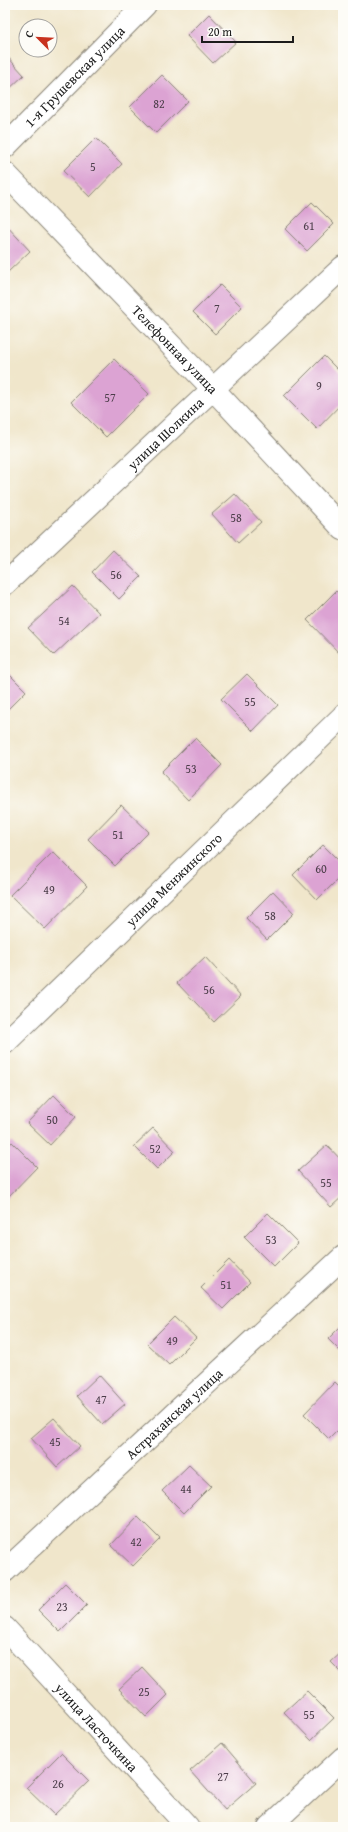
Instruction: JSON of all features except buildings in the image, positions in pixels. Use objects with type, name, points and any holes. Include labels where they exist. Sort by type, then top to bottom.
[{"type":"street","name":"1-я Грушевская улица","points":[[5,147],[145,5]]},
{"type":"street","name":"Телефонная улица","points":[[5,173],[214,390],[343,529]]},
{"type":"street","name":"улица Шолкина","points":[[5,584],[214,390],[343,267]]},
{"type":"street","name":"улица Менжинского","points":[[5,1043],[343,716]]},
{"type":"street","name":"Астраханская улица","points":[[5,1571],[343,1257]]},
{"type":"street","name":"улица Ласточкина","points":[[5,1628],[188,1827]]},
{"type":"street","points":[[269,1827],[343,1758]]}]
